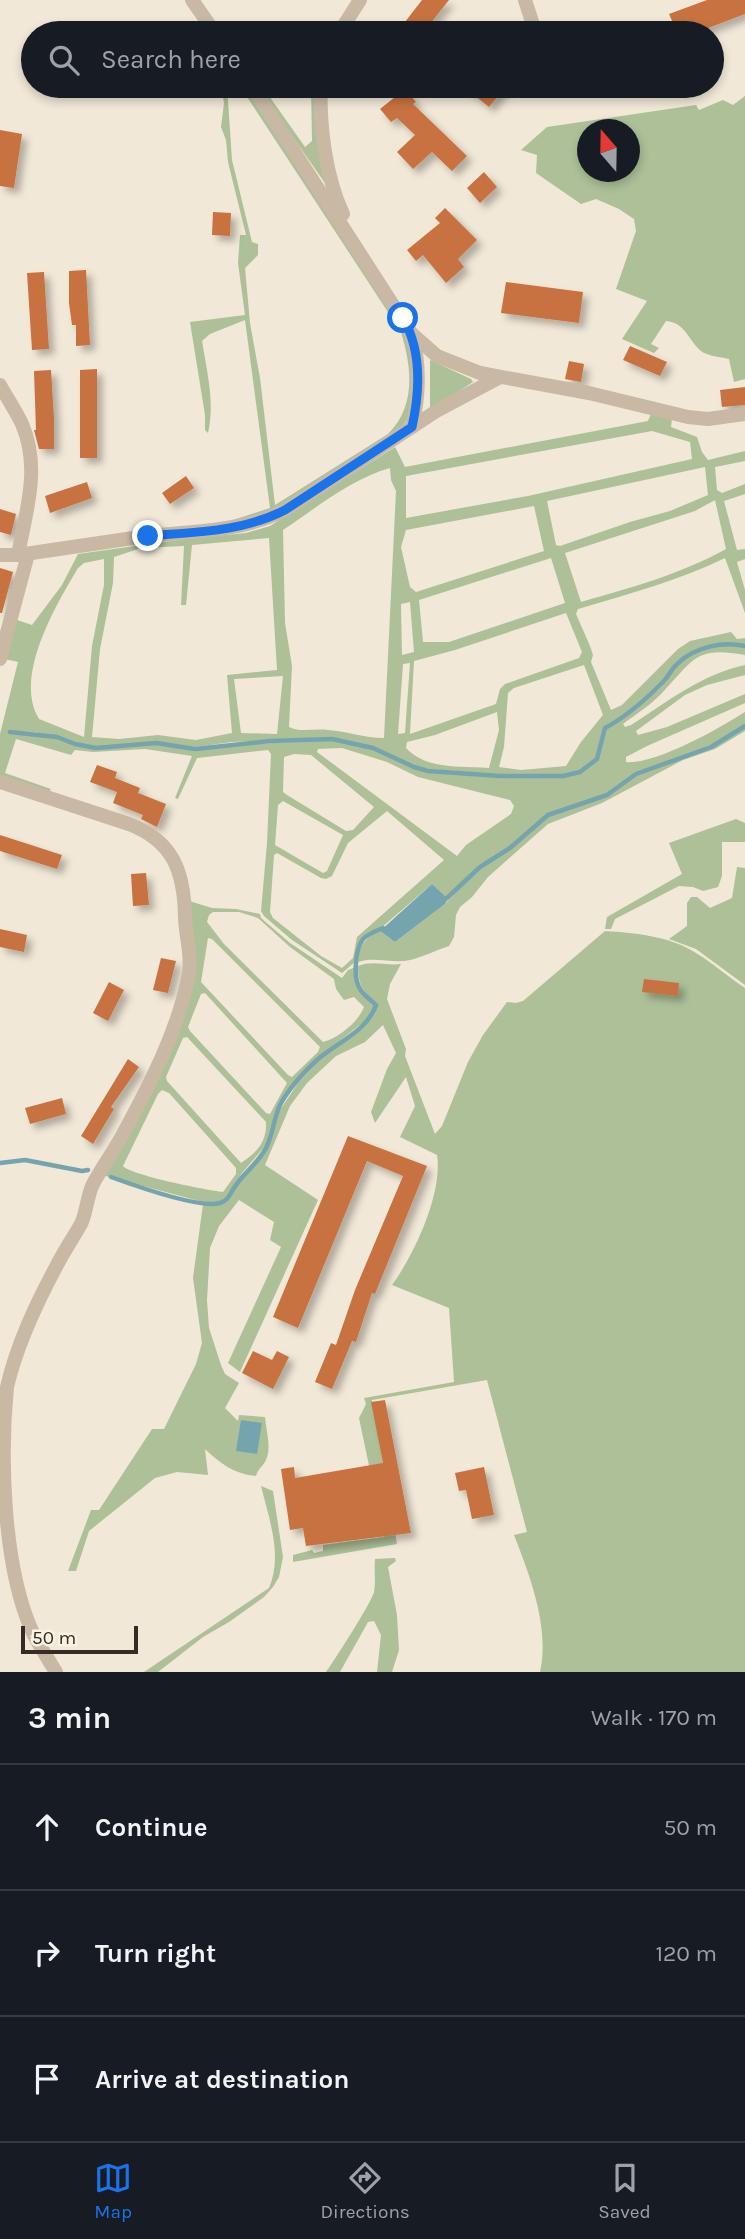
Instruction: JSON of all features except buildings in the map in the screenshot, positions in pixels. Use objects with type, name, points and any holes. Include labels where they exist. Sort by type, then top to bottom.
[{"type":"street","points":[[192,0],[207,21]]},
{"type":"street","points":[[347,21],[360,0]]},
{"type":"street","points":[[525,0],[532,21]]},
{"type":"street","points":[[260,98],[411,333],[437,356],[480,373],[589,393],[688,417],[708,419],[745,414]]},
{"type":"street","points":[[321,98],[320,118],[340,206],[365,259]]},
{"type":"street","points":[[411,333],[417,370],[412,427]]},
{"type":"street","points":[[0,555],[243,527],[264,521],[438,410],[500,377]]},
{"type":"street","points":[[0,386],[22,425],[32,469],[23,554],[0,659]]},
{"type":"street","points":[[0,782],[148,831],[161,842],[169,850],[181,882],[185,930],[190,950],[189,972],[183,995],[155,1073],[92,1187],[86,1213],[30,1321],[7,1390],[1,1477],[6,1535],[32,1631],[56,1672]]},
{"type":"green space","points":[[745,96],[745,379],[734,382],[729,359],[704,353],[682,328],[672,322],[666,321],[651,344],[659,348],[654,353],[622,339],[647,301],[616,289],[636,231],[634,219],[596,199],[581,204],[536,173],[537,155],[521,150],[547,127],[577,123],[577,182],[640,182],[640,119],[601,119],[696,105],[699,110],[723,100],[733,105]]},
{"type":"green space","points":[[223,98],[228,98],[232,160],[252,242],[258,244],[258,255],[245,268],[275,505],[388,434],[403,411],[409,373],[401,332],[248,98],[253,98],[403,330],[413,360],[409,416],[403,426],[274,512],[230,521],[270,508],[245,320],[210,334],[202,341],[210,398],[208,433],[205,430],[190,322],[245,315],[238,263],[240,235],[246,235],[221,127]]},
{"type":"green space","points":[[265,98],[270,98],[305,147],[312,141],[311,98],[317,98],[325,183]]},
{"type":"green space","points":[[430,360],[473,382],[433,408],[430,407]]},
{"type":"green space","points":[[651,414],[672,418],[671,427],[697,437],[708,460],[745,451],[745,461],[715,467],[717,490],[722,493],[745,484],[745,494],[724,501],[737,550],[745,549],[745,559],[737,562],[745,590],[745,613],[725,558],[671,580],[578,609],[576,614],[593,655],[591,662],[611,710],[622,705],[678,649],[690,641],[731,632],[737,639],[745,638],[745,645],[727,643],[709,646],[692,651],[677,661],[649,695],[604,727],[596,758],[580,771],[563,774],[500,775],[428,769],[414,766],[374,747],[332,738],[232,742],[195,747],[156,742],[96,747],[34,732],[8,731],[56,738],[96,749],[155,744],[196,750],[233,745],[331,740],[373,749],[427,772],[500,777],[562,777],[581,773],[598,760],[606,729],[655,693],[685,658],[710,648],[728,645],[745,647],[745,655],[715,652],[696,658],[653,702],[623,724],[625,727],[631,725],[714,675],[745,665],[745,675],[707,685],[685,695],[636,731],[638,735],[667,727],[745,694],[745,703],[647,746],[626,757],[626,762],[670,752],[745,712],[745,724],[711,745],[635,773],[606,794],[548,814],[510,847],[479,865],[446,898],[432,884],[381,928],[365,936],[360,941],[356,961],[342,973],[292,940],[261,911],[271,754],[268,750],[197,758],[178,799],[175,798],[192,756],[145,749],[93,752],[75,750],[71,755],[16,739],[5,773],[51,789],[49,792],[0,777],[0,734],[18,662],[5,659],[17,620],[32,625],[62,585],[78,554],[246,533],[270,526],[395,447],[405,467],[648,421]],"holes":[[[652,431],[690,442],[692,459],[528,496],[406,518],[406,476]],[[705,467],[708,495],[670,511],[560,546],[556,545],[547,501]],[[390,468],[396,491],[384,738],[289,727],[292,666],[285,623],[283,530],[348,487]],[[715,500],[726,549],[673,573],[581,602],[565,553],[695,511]],[[534,506],[544,551],[416,592],[410,587],[401,547],[406,530]],[[269,538],[277,670],[227,675],[232,733],[196,740],[158,735],[119,739],[92,737],[100,649],[113,583],[114,557],[141,548],[184,546],[181,605],[186,605],[192,545]],[[551,558],[565,603],[449,642],[423,642],[419,600]],[[104,559],[104,585],[92,646],[84,737],[39,719],[32,702],[31,683],[40,642],[69,583],[84,563]],[[410,602],[414,652],[402,655],[401,604]],[[566,613],[582,652],[579,658],[505,684],[500,689],[496,704],[410,734],[414,661]],[[410,663],[405,733],[398,734],[403,664]],[[584,665],[603,715],[566,766],[521,770],[499,767],[504,747],[508,693],[514,688]],[[283,676],[277,734],[241,733],[234,679]],[[497,712],[499,730],[489,768],[445,766],[414,755],[406,748],[407,742],[435,735]],[[342,748],[387,762],[418,777],[510,800],[514,806],[511,814],[466,845],[457,856],[317,752],[318,749]],[[294,754],[311,755],[374,807],[353,830],[346,831],[283,792],[284,757]],[[283,801],[343,835],[327,871],[323,873],[275,845],[278,805]],[[387,811],[444,860],[357,937],[353,958],[342,968],[321,956],[273,918],[270,912],[274,855],[277,853],[321,878],[332,876],[348,843]]]},
{"type":"green space","points":[[745,727],[745,731],[715,749],[683,760],[602,803],[548,824],[488,877],[460,907],[456,915],[454,937],[449,946],[410,960],[358,962],[360,951],[370,936],[380,931],[395,942],[445,904],[480,867],[511,849],[549,816],[608,796],[636,775],[712,748]]},
{"type":"green space","points":[[736,819],[745,823],[745,842],[722,842],[722,876],[718,887],[703,891],[679,886],[615,919],[611,929],[605,929],[607,917],[682,874],[669,843]]},
{"type":"green space","points":[[737,867],[745,868],[745,985],[696,949],[669,939],[687,926],[687,903],[691,897],[697,897],[710,908],[732,898]]},
{"type":"green space","points":[[186,900],[212,908],[260,914],[261,918],[290,943],[342,978],[348,970],[356,967],[360,989],[375,1006],[366,1020],[317,1059],[288,1092],[276,1112],[266,1145],[242,1173],[225,1200],[216,1203],[203,1202],[102,1175],[187,998]],"holes":[[[213,912],[239,912],[258,918],[290,947],[334,979],[336,989],[344,1000],[354,997],[364,1007],[361,1013],[353,1024],[323,1042],[224,944],[207,922]],[[208,938],[320,1047],[318,1052],[292,1077],[288,1075],[201,982]],[[205,993],[287,1083],[270,1114],[266,1113],[190,1031],[188,1027],[201,994]],[[187,1037],[266,1122],[265,1135],[260,1146],[241,1163],[166,1077],[183,1038]],[[162,1090],[169,1093],[236,1168],[236,1174],[223,1192],[153,1178],[123,1166]]]},
{"type":"green space","points":[[605,931],[640,934],[686,947],[745,988],[745,1672],[540,1672],[542,1638],[537,1602],[514,1535],[527,1532],[487,1380],[372,1400],[397,1544],[293,1562],[293,1555],[312,1550],[314,1553],[323,1551],[323,1545],[384,1537],[359,1418],[366,1404],[364,1398],[454,1382],[449,1308],[392,1285],[425,1223],[436,1187],[438,1170],[437,1155],[400,1137],[415,1106],[406,1077],[375,1123],[371,1112],[396,1053],[383,1025],[365,1042],[336,1056],[307,1083],[290,1106],[265,1165],[318,1200],[240,1372],[228,1363],[281,1247],[270,1240],[274,1222],[239,1200],[219,1226],[210,1248],[207,1300],[209,1328],[225,1374],[239,1383],[225,1408],[238,1421],[239,1415],[265,1417],[269,1448],[265,1462],[256,1476],[248,1475],[228,1467],[205,1449],[208,1475],[177,1472],[155,1478],[89,1531],[76,1571],[68,1571],[91,1510],[99,1510],[152,1429],[164,1429],[196,1364],[202,1343],[193,1278],[203,1204],[217,1206],[227,1201],[244,1175],[269,1146],[278,1113],[298,1083],[318,1061],[375,1013],[377,1005],[362,988],[358,966],[369,963],[401,964],[390,984],[387,999],[406,1049],[405,1056],[435,1134],[442,1126],[468,1062],[483,1035],[507,1002],[523,1001]]},
{"type":"green space","points":[[261,1486],[273,1491],[283,1557],[279,1577],[273,1587],[264,1597],[203,1637],[158,1672],[144,1672],[269,1588],[275,1550]]},
{"type":"green space","points":[[395,1558],[396,1561],[388,1567],[397,1615],[399,1650],[392,1672],[377,1672],[381,1635],[374,1621],[368,1622],[340,1672],[326,1672],[372,1597],[375,1588],[375,1559]]},
{"type":"water","points":[[432,884],[448,899],[445,904],[395,942],[380,931]]},
{"type":"water","points":[[241,1420],[262,1423],[257,1454],[236,1451]]},
{"type":"waterway","points":[[10,732],[57,737],[96,748],[156,743],[195,749],[270,741],[332,739],[373,748],[428,771],[500,776],[563,776],[580,772],[597,759],[605,728],[648,696],[685,657],[710,647],[728,644],[745,646]]},
{"type":"waterway","points":[[442,901],[480,867],[510,848],[548,815],[607,795],[636,774],[711,747],[745,726]]},
{"type":"waterway","points":[[111,1177],[198,1203],[220,1203],[227,1199],[264,1152],[280,1105],[292,1086],[318,1059],[359,1029],[372,1014],[376,1005],[358,984],[357,957],[363,939],[383,928]]},
{"type":"waterway","points":[[0,1163],[25,1160],[88,1170]]},
{"type":"route","points":[[148,536],[243,527],[264,521],[412,427],[417,393],[416,352],[411,333],[403,318]]}]
